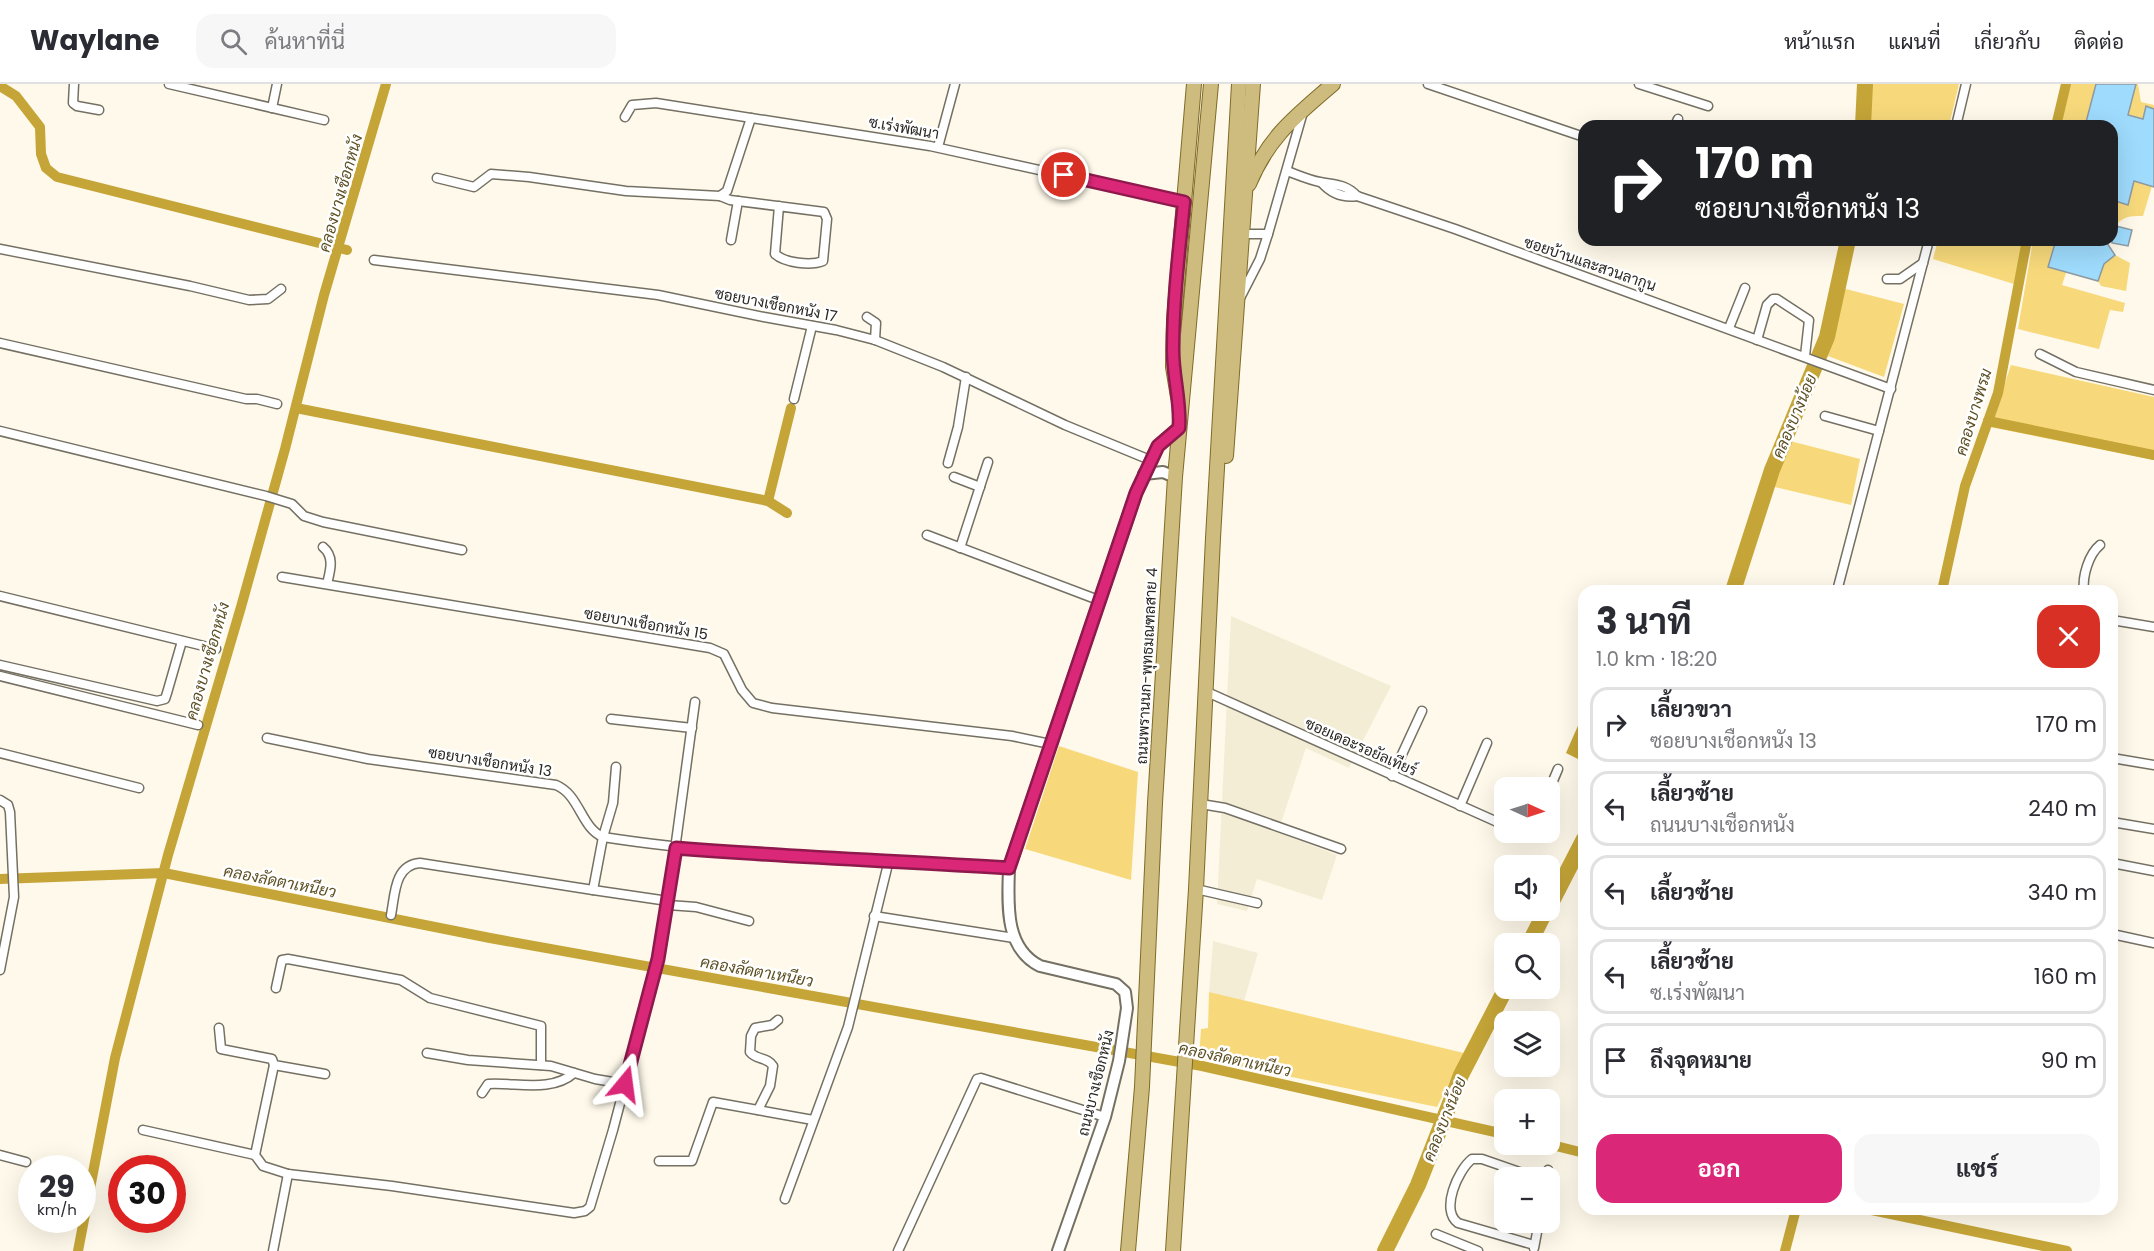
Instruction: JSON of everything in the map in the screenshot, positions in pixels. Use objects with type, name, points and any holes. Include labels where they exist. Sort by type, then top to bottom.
[{"type":"main road","points":[[1181,408],[1174,382],[1173,345],[1194,84]]},
{"type":"main road","name":"ถนนพรานนก-พุทธมณฑลสาย 4","points":[[1128,1251],[1142,1087],[1155,803],[1175,477],[1211,84]]},
{"type":"main road","points":[[1173,1251],[1201,804],[1213,538],[1239,84]]},
{"type":"main road","points":[[1213,538],[1227,451],[1253,84]]},
{"type":"main road","points":[[1244,207],[1248,187],[1276,135],[1333,84]]},
{"type":"street","points":[[74,84],[73,103],[77,106],[99,110]]},
{"type":"street","points":[[169,84],[324,120]]},
{"type":"street","points":[[272,108],[278,84]]},
{"type":"street","points":[[938,147],[955,84]]},
{"type":"street","points":[[1428,84],[1578,135]]},
{"type":"street","points":[[1639,84],[1708,106]]},
{"type":"street","points":[[1957,120],[1966,84]]},
{"type":"street","name":"ซ.เร่งพัฒนา","points":[[625,117],[632,105],[650,102],[751,117],[938,147],[1184,202]]},
{"type":"street","points":[[1238,303],[1260,259],[1304,109]]},
{"type":"street","points":[[720,196],[727,190],[751,117]]},
{"type":"street","name":"ซอยบ้านและสวนลากูน","points":[[1287,171],[1322,183],[1330,191],[1345,197],[1357,196],[1729,328],[1891,389]]},
{"type":"street","points":[[437,178],[474,187],[491,174],[529,177],[626,191],[720,196],[738,201],[779,206],[819,211],[827,214],[823,261],[815,264],[784,260],[776,254],[779,206]]},
{"type":"street","points":[[731,240],[738,201]]},
{"type":"street","points":[[1242,234],[1268,234]]},
{"type":"street","points":[[1839,585],[1928,246]]},
{"type":"street","points":[[0,249],[190,286],[249,300],[267,299],[281,289]]},
{"type":"street","name":"ซอยบางเชือกหนัง 17","points":[[374,260],[658,295],[875,340],[966,377],[1065,425],[1150,460]]},
{"type":"street","points":[[1887,279],[1900,279],[1924,263]]},
{"type":"street","points":[[1729,328],[1745,288]]},
{"type":"street","points":[[1757,340],[1767,304],[1777,299],[1809,320],[1805,356]]},
{"type":"street","points":[[867,317],[876,323],[875,340]]},
{"type":"street","points":[[794,399],[812,326]]},
{"type":"street","points":[[0,343],[277,404]]},
{"type":"street","points":[[2040,354],[2076,372],[2154,390]]},
{"type":"street","points":[[948,463],[958,427],[966,377]]},
{"type":"street","points":[[1825,416],[1879,431]]},
{"type":"street","name":"ถนนบางเชือกหนัง","points":[[1058,1251],[1105,1117],[1123,1039],[1127,1008],[1125,992],[1116,984],[1040,966],[1030,961],[1014,938],[1010,916],[1009,868],[1144,474],[1162,441],[1179,428]]},
{"type":"street","points":[[0,431],[277,499],[287,502],[309,518],[462,550]]},
{"type":"street","points":[[960,548],[988,462]]},
{"type":"street","points":[[1144,474],[1163,472],[1175,477]]},
{"type":"street","points":[[954,477],[980,487]]},
{"type":"street","points":[[927,535],[1101,601]]},
{"type":"street","points":[[2085,585],[2090,559],[2094,550],[2100,545]]},
{"type":"street","points":[[323,547],[328,551],[331,562],[327,584]]},
{"type":"street","name":"ซอยบางเชือกหนัง 15","points":[[282,577],[710,648],[724,654],[742,690],[753,703],[772,708],[1012,736],[1050,744]]},
{"type":"street","points":[[0,596],[216,649]]},
{"type":"street","points":[[2118,621],[2154,627]]},
{"type":"street","points":[[0,664],[157,700],[165,699],[182,640]]},
{"type":"street","points":[[0,676],[198,726]]},
{"type":"street","name":"ซอยเดอะรอยัลเทียร์","points":[[1207,692],[1494,821]]},
{"type":"street","points":[[143,1130],[255,1155],[263,1166],[288,1174],[392,1186],[580,1213],[590,1207],[658,959],[696,702]]},
{"type":"street","points":[[1392,776],[1422,711]]},
{"type":"street","points":[[610,719],[692,728]]},
{"type":"street","name":"ซอยบางเชือกหนัง 13","points":[[267,738],[368,759],[556,785],[569,793],[594,833],[603,837]]},
{"type":"street","points":[[1460,806],[1487,743]]},
{"type":"street","points":[[0,753],[139,788]]},
{"type":"street","points":[[2118,759],[2154,765]]},
{"type":"street","points":[[593,890],[603,837],[613,803],[616,767]]},
{"type":"street","points":[[1555,777],[1558,769]]},
{"type":"street","points":[[0,800],[8,805],[10,812],[14,897],[3,944],[0,970]]},
{"type":"street","points":[[1201,804],[1225,808],[1341,849]]},
{"type":"street","points":[[2118,823],[2154,829]]},
{"type":"street","points":[[603,837],[676,848],[770,856],[889,860],[1009,868]]},
{"type":"street","points":[[785,1198],[837,1059],[853,1009],[889,860]]},
{"type":"street","points":[[391,915],[398,881],[404,868],[410,864],[420,863],[696,907],[749,921]]},
{"type":"street","points":[[2118,864],[2154,871]]},
{"type":"street","points":[[1196,889],[1257,903]]},
{"type":"street","points":[[874,916],[1014,938]]},
{"type":"street","points":[[2118,935],[2154,943]]},
{"type":"street","points":[[276,988],[282,960],[288,959],[401,980],[430,998],[541,1026],[541,1065]]},
{"type":"street","points":[[758,1110],[770,1086],[773,1066],[767,1060],[753,1056],[750,1052],[751,1036],[755,1028],[772,1025],[778,1020]]},
{"type":"street","points":[[219,1028],[221,1049],[272,1059],[273,1065],[255,1155]]},
{"type":"street","points":[[427,1053],[468,1060],[562,1068],[595,1080],[625,1084]]},
{"type":"street","points":[[273,1065],[325,1074]]},
{"type":"street","points":[[482,1093],[488,1084],[549,1085],[567,1079],[574,1073]]},
{"type":"street","points":[[898,1251],[977,1079],[981,1078],[1105,1117]]},
{"type":"street","points":[[659,1161],[692,1161],[713,1102],[813,1120]]},
{"type":"street","points":[[0,1155],[18,1160]]},
{"type":"street","points":[[1505,1167],[1482,1159],[1472,1159],[1460,1173],[1450,1204],[1452,1216],[1458,1223],[1534,1248],[1537,1233]]},
{"type":"street","points":[[273,1251],[288,1174]]},
{"type":"street","points":[[1436,1234],[1478,1251]]},
{"type":"shaded area","points":[[1869,84],[1959,84],[1950,120],[1866,120]]},
{"type":"shaded area","points":[[2071,84],[2138,84],[2141,102],[2154,105],[2154,130],[2118,127],[2118,120],[2062,120]]},
{"type":"shaded area","points":[[2134,181],[2152,186],[2143,216],[2128,217],[2118,223],[2118,202],[2128,205]]},
{"type":"shaded area","points":[[1936,246],[2022,246],[2014,284],[1933,259]]},
{"type":"shaded area","points":[[2032,246],[2075,246],[2062,285],[2125,303],[2123,312],[2110,310],[2099,349],[2018,329]]},
{"type":"shaded area","points":[[2115,255],[2130,263],[2126,291],[2101,286],[2098,281],[2104,264]]},
{"type":"shaded area","points":[[1842,288],[1904,304],[1884,377],[1828,356]]},
{"type":"shaded area","points":[[2011,365],[2154,397],[2154,460],[1990,427]]},
{"type":"shaded area","points":[[1790,441],[1860,459],[1851,505],[1771,486]]},
{"type":"shaded area","points":[[1231,616],[1391,686],[1349,768],[1306,748],[1278,832],[1337,855],[1322,900],[1257,879],[1247,911],[1217,904]]},
{"type":"shaded area","points":[[1578,726],[1578,759],[1566,753]]},
{"type":"shaded area","points":[[1059,746],[1138,772],[1131,880],[1025,849]]},
{"type":"shaded area","points":[[1213,941],[1258,953],[1244,1001],[1209,992]]},
{"type":"shaded area","points":[[1209,992],[1464,1053],[1437,1107],[1199,1058],[1201,1029],[1208,1028]]},
{"type":"building","points":[[2096,84],[2136,84],[2128,115],[2143,119],[2146,106],[2154,109],[2154,187],[2134,181],[2128,205],[2118,202],[2118,120],[2087,120]]},
{"type":"building","points":[[2118,226],[2132,230],[2128,246],[2118,244]]},
{"type":"building","points":[[2054,246],[2109,246],[2115,255],[2104,264],[2098,281],[2048,267]]},
{"type":"waterway","name":"คลองบางเชือกหนัง","points":[[78,1251],[115,1058],[168,855],[241,607],[285,449],[324,295],[386,84]]},
{"type":"waterway","name":"คลองบางน้อย","points":[[1863,120],[1865,84]]},
{"type":"waterway","name":"คลองบางพรม","points":[[2057,120],[2066,84]]},
{"type":"waterway","points":[[0,86],[16,96],[40,127],[41,154],[46,168],[57,177],[347,250]]},
{"type":"waterway","name":"คลองบางน้อย","points":[[1735,585],[1772,470],[1827,337],[1847,246]]},
{"type":"waterway","name":"คลองบางพรม","points":[[1943,585],[1965,486],[1998,393],[2026,246]]},
{"type":"waterway","points":[[296,408],[768,501],[787,513]]},
{"type":"waterway","points":[[768,501],[791,408]]},
{"type":"waterway","points":[[1988,421],[2154,455]]},
{"type":"waterway","name":"คลองบางน้อย","points":[[1560,886],[1578,851]]},
{"type":"waterway","name":"คลองลัดตาเหนียว","points":[[0,879],[164,873],[490,938],[1202,1066],[1494,1132]]},
{"type":"waterway","name":"คลองบางน้อย","points":[[1534,933],[1540,921]]},
{"type":"waterway","name":"คลองลัดตาเหนียว","points":[[1385,1251],[1418,1185],[1461,1075],[1500,999]]},
{"type":"waterway","name":"คลองลัดตาเหนียว","points":[[1560,1147],[1578,1152]]},
{"type":"waterway","name":"คลองบางพรม","points":[[1785,1251],[1794,1215]]},
{"type":"waterway","points":[[1896,1215],[2067,1251]]},
{"type":"route","points":[[625,1084],[658,959],[676,848],[770,856],[1009,868],[1136,493],[1158,446],[1179,428],[1181,408],[1174,382],[1173,345],[1184,202],[1064,175]]}]
